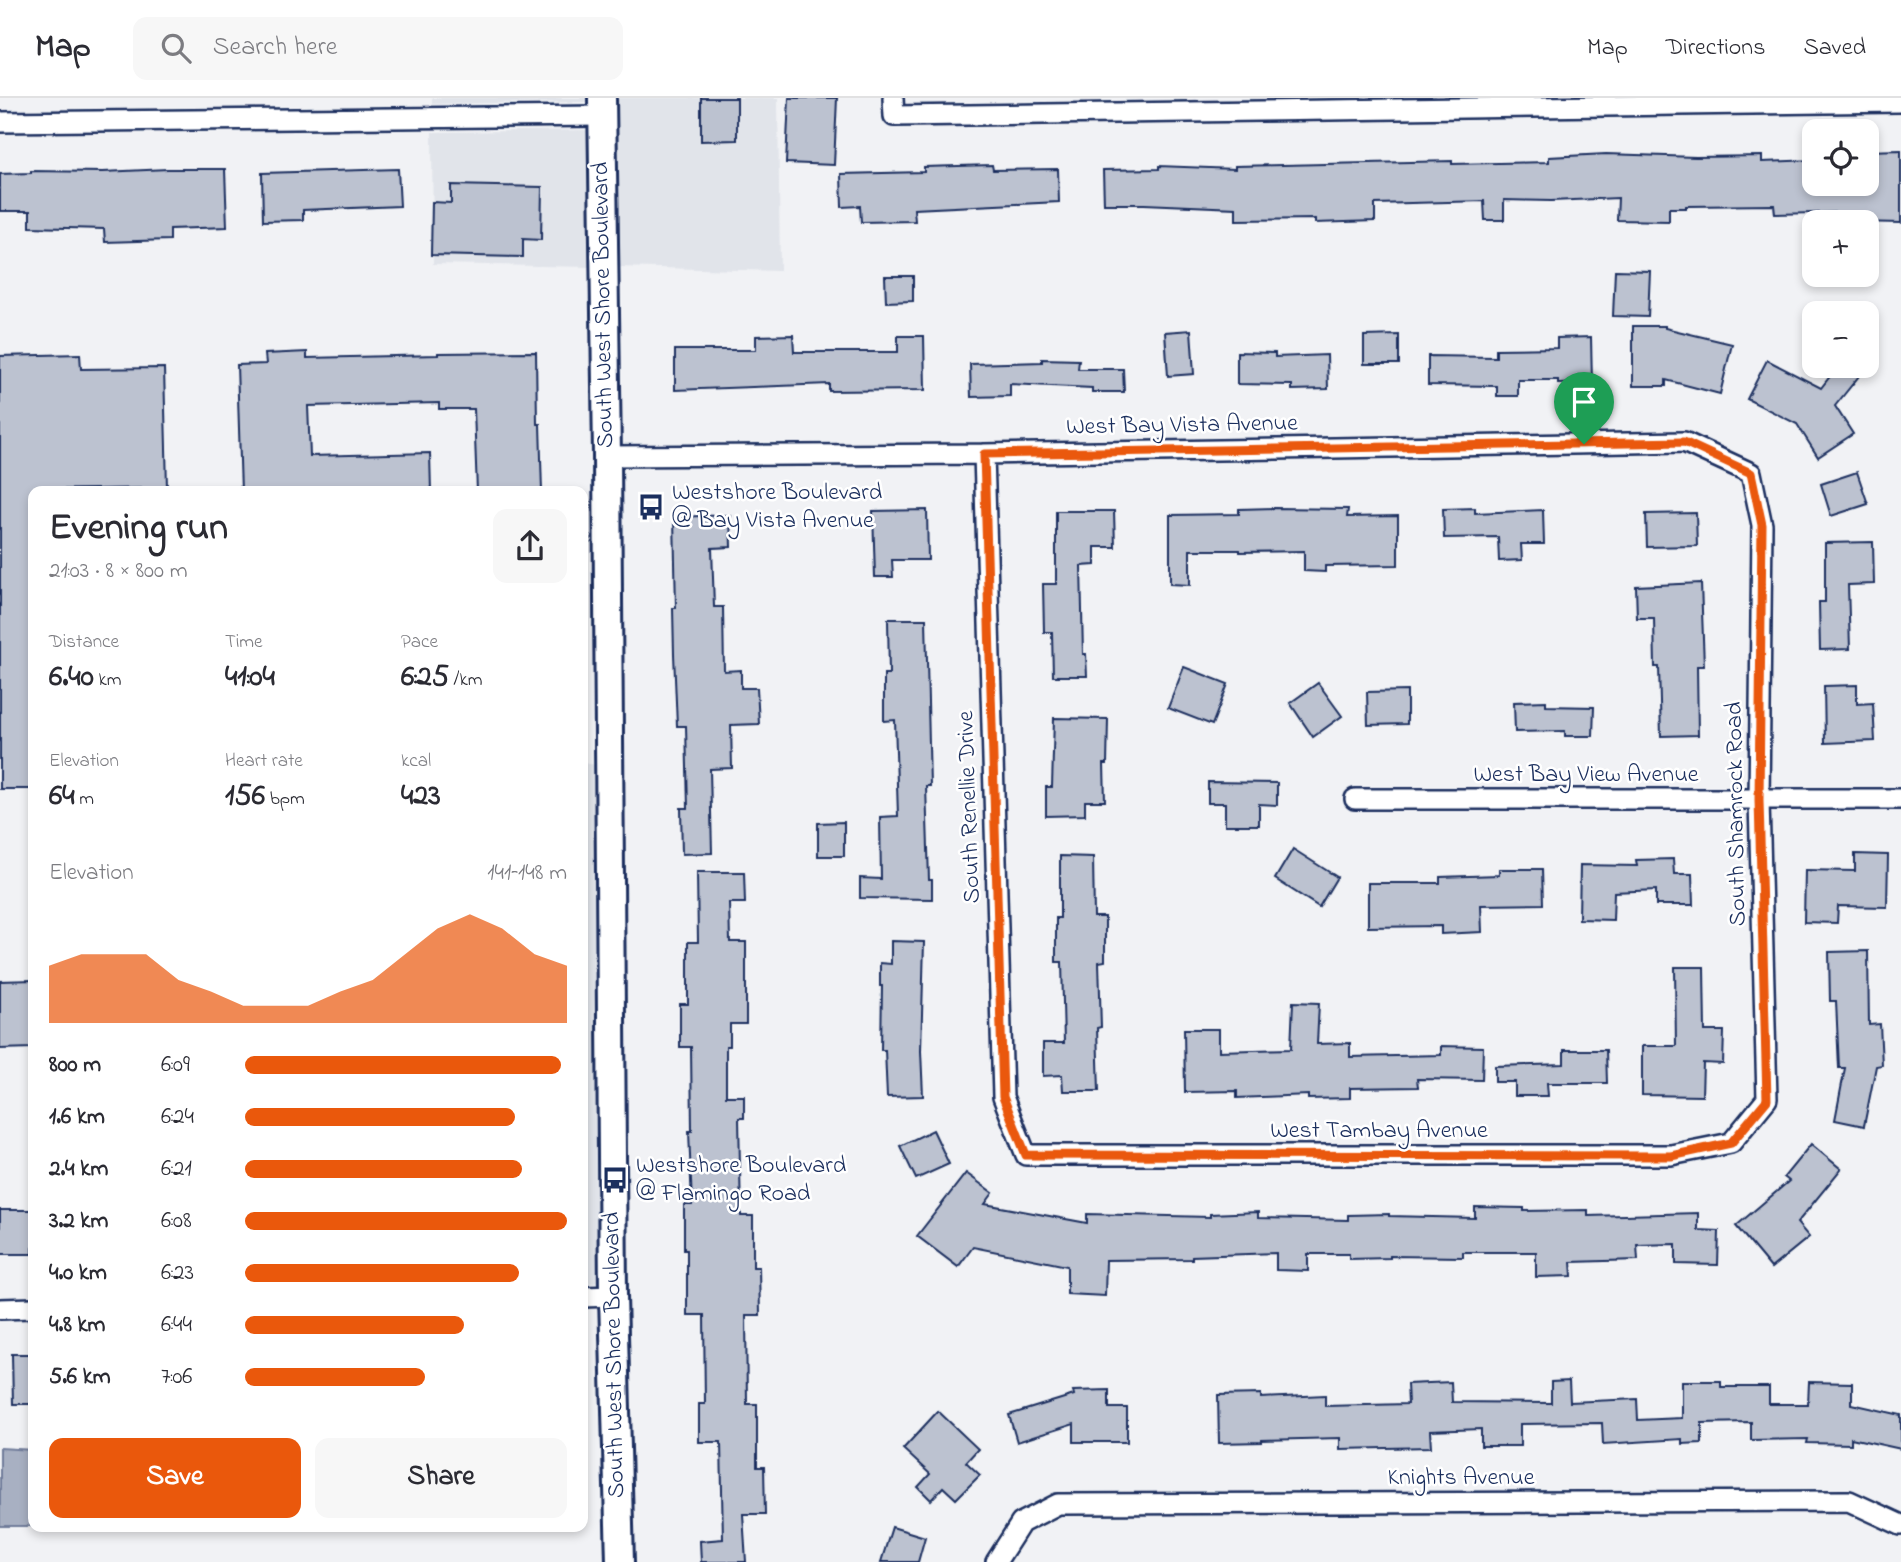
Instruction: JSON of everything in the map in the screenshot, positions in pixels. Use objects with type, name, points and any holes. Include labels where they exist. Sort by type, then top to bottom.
[{"type":"street","points":[[893,98],[894,116],[1901,102]]},
{"type":"street","points":[[0,122],[601,107]]},
{"type":"street","name":"South West Shore Boulevard","points":[[601,107],[607,456],[613,1296],[620,1562]]},
{"type":"street","name":"West Bay Vista Avenue","points":[[607,456],[984,454],[1684,442],[1751,473]]},
{"type":"street","name":"South Renellie Drive","points":[[984,454],[1003,1097],[1026,1155]]},
{"type":"street","name":"South Shamrock Road","points":[[1731,1143],[1767,1100],[1759,800],[1762,525],[1751,473]]},
{"type":"street","name":"West Bay View Avenue","points":[[1356,799],[1901,799]]},
{"type":"street","name":"West Tambay Avenue","points":[[1026,1155],[1671,1156],[1731,1143]]},
{"type":"street","points":[[588,1297],[613,1296]]},
{"type":"street","points":[[0,1309],[28,1308]]},
{"type":"street","name":"Knights Avenue","points":[[996,1562],[1021,1523],[1058,1504],[1849,1502],[1901,1525]]},
{"type":"shaded area","points":[[432,98],[589,98],[589,102],[432,104]]},
{"type":"shaded area","points":[[614,98],[778,98],[780,271],[616,267]]},
{"type":"shaded area","points":[[589,130],[591,267],[433,264],[432,132]]},
{"type":"shaded area","points":[[588,764],[597,765],[600,1283],[588,1283]]},
{"type":"water","points":[[0,1448],[28,1450],[28,1526],[0,1526]]},
{"type":"building","points":[[701,98],[737,98],[737,140],[701,141]]},
{"type":"building","points":[[789,98],[837,98],[834,165],[786,163]]},
{"type":"building","points":[[1901,150],[1901,223],[1879,222],[1879,210],[1802,210],[1802,213],[1775,214],[1774,205],[1686,206],[1669,208],[1669,221],[1617,220],[1618,198],[1504,200],[1504,220],[1485,220],[1484,201],[1375,204],[1375,221],[1315,223],[1315,219],[1236,220],[1236,208],[1104,204],[1103,170],[1159,169],[1159,166],[1235,169],[1235,166],[1452,161],[1452,164],[1549,162],[1549,157],[1606,154],[1762,156],[1762,162],[1802,160],[1802,196],[1879,196],[1879,151]]},
{"type":"building","points":[[992,165],[993,170],[1058,169],[1059,202],[914,209],[915,221],[861,222],[860,206],[842,207],[841,174],[924,172],[924,167]]},
{"type":"building","points":[[225,169],[227,227],[170,229],[170,240],[105,242],[104,229],[30,227],[30,211],[0,211],[0,174]]},
{"type":"building","points":[[398,169],[400,206],[303,210],[303,220],[263,221],[262,173]]},
{"type":"building","points":[[451,185],[542,187],[541,240],[523,239],[523,257],[431,255],[432,202],[451,203]]},
{"type":"building","points":[[1615,270],[1650,271],[1648,317],[1613,316]]},
{"type":"building","points":[[885,276],[913,276],[913,301],[886,302]]},
{"type":"building","points":[[1633,326],[1665,326],[1732,344],[1720,394],[1666,380],[1666,386],[1633,386]]},
{"type":"building","points":[[1191,330],[1194,374],[1168,376],[1165,332]]},
{"type":"building","points":[[793,335],[794,352],[898,352],[898,336],[924,336],[925,390],[829,391],[829,384],[675,390],[675,350],[756,350],[756,336]]},
{"type":"building","points":[[1399,335],[1399,364],[1364,364],[1364,336]]},
{"type":"building","points":[[1591,337],[1592,383],[1558,384],[1558,380],[1518,380],[1518,396],[1497,396],[1497,386],[1428,385],[1428,356],[1496,357],[1496,349],[1557,348],[1557,338]]},
{"type":"building","points":[[307,352],[307,358],[536,352],[537,424],[540,424],[542,486],[477,486],[474,409],[439,409],[439,403],[308,406],[310,456],[430,453],[431,486],[241,486],[237,365],[266,364],[265,354]]},
{"type":"building","points":[[1237,352],[1275,353],[1275,357],[1327,355],[1328,389],[1292,390],[1292,385],[1237,384]]},
{"type":"building","points":[[80,354],[81,369],[164,368],[167,486],[28,486],[28,789],[0,789],[0,356]]},
{"type":"building","points":[[1042,359],[1079,360],[1078,369],[1123,369],[1124,392],[1092,392],[1092,388],[1010,384],[1010,396],[971,397],[970,364],[1042,362]]},
{"type":"building","points":[[1767,360],[1821,388],[1829,378],[1857,378],[1835,406],[1853,434],[1818,457],[1797,424],[1747,399]]},
{"type":"building","points":[[1857,472],[1868,504],[1831,516],[1821,484]]},
{"type":"building","points":[[1475,508],[1475,513],[1543,510],[1544,544],[1521,544],[1522,560],[1499,561],[1498,537],[1444,538],[1443,509]]},
{"type":"building","points":[[1239,509],[1348,509],[1347,517],[1398,516],[1398,565],[1325,566],[1325,572],[1304,571],[1304,551],[1190,550],[1190,585],[1170,584],[1170,515],[1239,514]]},
{"type":"building","points":[[927,510],[928,560],[892,560],[893,577],[875,577],[873,511]]},
{"type":"building","points":[[1056,511],[1114,511],[1115,547],[1095,547],[1095,565],[1081,566],[1083,654],[1086,654],[1087,676],[1053,676],[1052,632],[1044,632],[1043,584],[1056,584]]},
{"type":"building","points":[[1696,513],[1697,546],[1647,547],[1646,514]]},
{"type":"building","points":[[730,515],[731,547],[712,548],[714,607],[723,607],[724,671],[741,670],[741,688],[757,688],[759,724],[731,725],[732,768],[710,769],[712,853],[682,854],[681,808],[688,808],[686,726],[677,726],[673,608],[676,608],[674,517]]},
{"type":"building","points":[[1873,542],[1874,584],[1848,585],[1850,649],[1820,650],[1819,602],[1825,602],[1825,543]]},
{"type":"building","points":[[1701,583],[1704,666],[1697,666],[1698,735],[1661,736],[1654,618],[1637,618],[1636,586]]},
{"type":"building","points":[[888,619],[926,619],[930,786],[926,786],[932,899],[860,898],[860,878],[881,879],[880,817],[898,816],[895,720],[884,721],[884,674],[889,674]]},
{"type":"building","points":[[1184,667],[1228,684],[1212,725],[1168,708]]},
{"type":"building","points":[[1318,683],[1342,716],[1313,737],[1290,703]]},
{"type":"building","points":[[1857,685],[1857,704],[1873,703],[1875,741],[1825,743],[1824,686]]},
{"type":"building","points":[[1407,691],[1407,724],[1368,725],[1367,692]]},
{"type":"building","points":[[1546,701],[1546,706],[1594,707],[1593,736],[1565,736],[1565,731],[1515,732],[1514,702]]},
{"type":"building","points":[[1054,718],[1108,719],[1107,764],[1104,764],[1105,801],[1085,801],[1085,815],[1046,816],[1046,787],[1052,787]]},
{"type":"building","points":[[1208,782],[1277,783],[1277,805],[1259,804],[1259,825],[1225,825],[1225,803],[1208,803]]},
{"type":"building","points":[[844,822],[844,856],[818,856],[818,823]]},
{"type":"building","points":[[1293,849],[1337,877],[1319,907],[1275,879]]},
{"type":"building","points":[[1855,854],[1888,855],[1887,907],[1838,906],[1837,923],[1804,922],[1805,870],[1855,871]]},
{"type":"building","points":[[1060,856],[1093,857],[1094,917],[1105,917],[1105,961],[1099,962],[1099,1091],[1063,1091],[1062,1075],[1043,1076],[1043,1043],[1064,1043],[1062,962],[1056,962],[1056,918],[1060,918]]},
{"type":"building","points":[[1673,859],[1674,874],[1692,874],[1693,905],[1656,905],[1656,890],[1614,892],[1613,920],[1579,919],[1580,865],[1637,866],[1636,860]]},
{"type":"building","points":[[1499,869],[1542,869],[1543,904],[1481,905],[1482,932],[1441,934],[1441,926],[1368,927],[1368,883],[1440,883],[1440,877],[1499,875]]},
{"type":"building","points":[[697,872],[744,872],[745,903],[729,903],[730,942],[746,942],[746,1024],[730,1024],[730,1046],[726,1046],[726,1096],[744,1096],[744,1118],[739,1118],[741,1216],[753,1216],[753,1267],[759,1267],[760,1315],[746,1315],[747,1404],[757,1404],[757,1467],[764,1467],[765,1514],[743,1514],[746,1562],[701,1562],[700,1541],[723,1539],[721,1442],[699,1442],[699,1404],[705,1404],[704,1315],[687,1315],[687,1250],[684,1250],[684,1205],[692,1205],[689,1131],[692,1131],[691,1047],[680,1047],[680,1004],[688,1004],[688,942],[698,942]]},
{"type":"building","points":[[891,941],[924,942],[921,1051],[923,1096],[887,1097],[885,1050],[881,1050],[880,963],[891,964]]},
{"type":"building","points":[[1868,951],[1869,1025],[1880,1024],[1882,1065],[1876,1066],[1864,1126],[1835,1120],[1845,1068],[1839,1068],[1836,1001],[1830,1001],[1829,952]]},
{"type":"building","points":[[1675,967],[1704,967],[1705,1031],[1724,1031],[1723,1064],[1703,1063],[1702,1096],[1642,1095],[1642,1046],[1676,1046]]},
{"type":"building","points":[[28,980],[28,1048],[0,1049],[0,981]]},
{"type":"building","points":[[1293,1002],[1319,1003],[1317,1044],[1350,1043],[1350,1057],[1441,1055],[1441,1046],[1483,1047],[1482,1080],[1417,1079],[1418,1087],[1350,1088],[1350,1098],[1308,1099],[1308,1095],[1237,1098],[1237,1091],[1185,1092],[1184,1029],[1219,1029],[1219,1051],[1291,1049]]},
{"type":"building","points":[[1564,1050],[1606,1050],[1607,1083],[1547,1083],[1548,1096],[1515,1096],[1515,1082],[1495,1082],[1495,1066],[1564,1064]]},
{"type":"building","points":[[933,1130],[949,1164],[916,1179],[900,1146]]},
{"type":"building","points":[[1811,1144],[1841,1169],[1797,1223],[1809,1237],[1771,1268],[1736,1226],[1789,1181],[1784,1177]]},
{"type":"building","points":[[966,1173],[993,1193],[985,1204],[1087,1223],[1087,1214],[1210,1217],[1210,1214],[1258,1212],[1258,1218],[1348,1220],[1348,1215],[1389,1214],[1475,1218],[1475,1207],[1524,1208],[1524,1211],[1588,1210],[1588,1216],[1698,1213],[1698,1230],[1719,1231],[1718,1265],[1676,1264],[1676,1244],[1637,1245],[1638,1260],[1571,1262],[1572,1276],[1536,1277],[1536,1252],[1463,1252],[1463,1257],[1390,1256],[1349,1259],[1349,1254],[1308,1254],[1308,1271],[1276,1270],[1276,1253],[1192,1256],[1192,1259],[1106,1260],[1105,1296],[1067,1294],[1067,1266],[973,1247],[958,1267],[917,1236]]},
{"type":"building","points":[[0,1210],[28,1210],[28,1254],[0,1254]]},
{"type":"building","points":[[12,1354],[28,1354],[28,1404],[13,1404]]},
{"type":"building","points":[[1569,1381],[1570,1402],[1637,1399],[1638,1420],[1682,1418],[1682,1381],[1721,1381],[1721,1387],[1769,1387],[1769,1404],[1808,1404],[1809,1382],[1852,1383],[1852,1404],[1901,1415],[1901,1449],[1851,1438],[1851,1444],[1807,1443],[1808,1439],[1751,1440],[1751,1422],[1702,1423],[1702,1443],[1682,1444],[1682,1439],[1603,1444],[1602,1423],[1520,1424],[1520,1446],[1481,1446],[1481,1429],[1430,1431],[1431,1447],[1340,1449],[1340,1438],[1219,1443],[1218,1395],[1261,1394],[1261,1398],[1325,1395],[1325,1406],[1408,1404],[1407,1384],[1451,1382],[1452,1402],[1551,1403],[1551,1382]]},
{"type":"building","points":[[1109,1390],[1109,1408],[1127,1408],[1127,1442],[1074,1442],[1074,1424],[1017,1442],[1009,1415],[1074,1395],[1073,1391]]},
{"type":"building","points":[[938,1411],[978,1449],[966,1462],[980,1475],[956,1499],[943,1487],[931,1500],[918,1487],[930,1474],[903,1449]]},
{"type":"building","points":[[892,1527],[925,1537],[918,1562],[881,1562]]},
{"type":"place","name":"Westshore Boulevard @ Bay Vista Avenue","points":[[651,507]]},
{"type":"place","name":"Westshore Boulevard @ Flamingo Road","points":[[615,1180]]},
{"type":"route","points":[[1684,442],[1751,473],[1762,525],[1759,800],[1767,1100],[1731,1143],[1671,1156],[1026,1155],[1003,1097],[984,454],[1584,444],[1684,442]]}]
